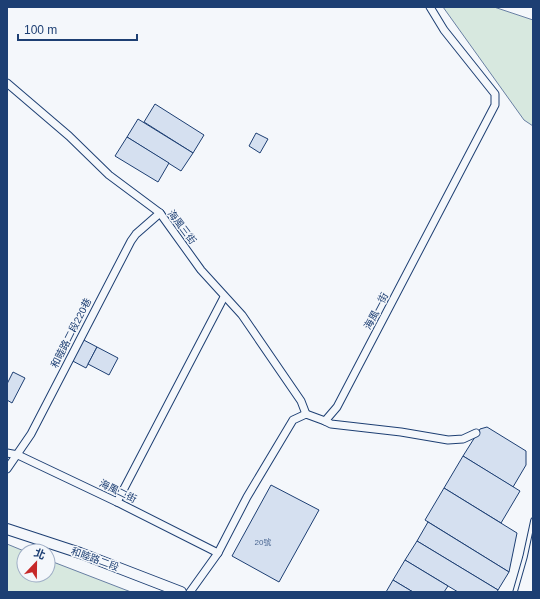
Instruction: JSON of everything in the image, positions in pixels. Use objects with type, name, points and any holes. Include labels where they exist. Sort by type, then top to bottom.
[{"type":"street","name":"海風一街","points":[[325,421],[337,406],[495,105],[495,94],[444,30],[430,7]]},
{"type":"street","name":"海風三街","points":[[7,83],[27,102],[69,136],[109,175],[160,213],[201,270],[242,315],[300,401],[306,414]]},
{"type":"street","name":"和睦路二段220巷","points":[[7,469],[31,434],[131,241],[136,234],[160,213]]},
{"type":"street","points":[[116,502],[224,297]]},
{"type":"street","points":[[190,592],[218,553],[247,497],[293,420],[306,414],[331,424],[401,432],[448,440],[463,439],[476,434]]},
{"type":"street","name":"海風二街","points":[[7,453],[18,455],[218,553]]},
{"type":"street","name":"和睦路二段","points":[[7,529],[80,553],[181,592]]},
{"type":"lane","points":[[515,592],[525,557],[533,520]]},
{"type":"shaded area","points":[[443,7],[494,7],[533,20],[533,126],[524,120]]},
{"type":"shaded area","points":[[7,544],[16,548],[16,583],[56,583],[56,563],[131,592],[7,592]]},
{"type":"building","points":[[155,104],[204,135],[193,153],[144,122]]},
{"type":"building","points":[[138,119],[193,153],[181,171],[127,137]]},
{"type":"building","points":[[256,133],[268,139],[260,153],[249,146]]},
{"type":"building","points":[[127,137],[169,163],[158,182],[115,156]]},
{"type":"building","points":[[78,337],[97,347],[86,368],[67,358]]},
{"type":"building","points":[[97,347],[118,358],[109,375],[88,364]]},
{"type":"building","points":[[13,372],[25,378],[12,403],[7,400],[7,384]]},
{"type":"building","points":[[487,427],[526,451],[526,465],[513,487],[463,456],[480,429]]},
{"type":"building","points":[[463,456],[520,491],[501,523],[444,488]]},
{"type":"building","points":[[271,485],[319,510],[279,582],[232,556]]},
{"type":"building","points":[[444,488],[517,533],[509,572],[425,520]]},
{"type":"building","points":[[428,522],[509,572],[498,590],[417,541]]},
{"type":"building","points":[[417,541],[498,590],[497,592],[458,592],[405,560]]},
{"type":"building","points":[[405,560],[448,586],[444,592],[413,592],[393,580]]},
{"type":"building","points":[[393,580],[413,592],[386,592]]}]
